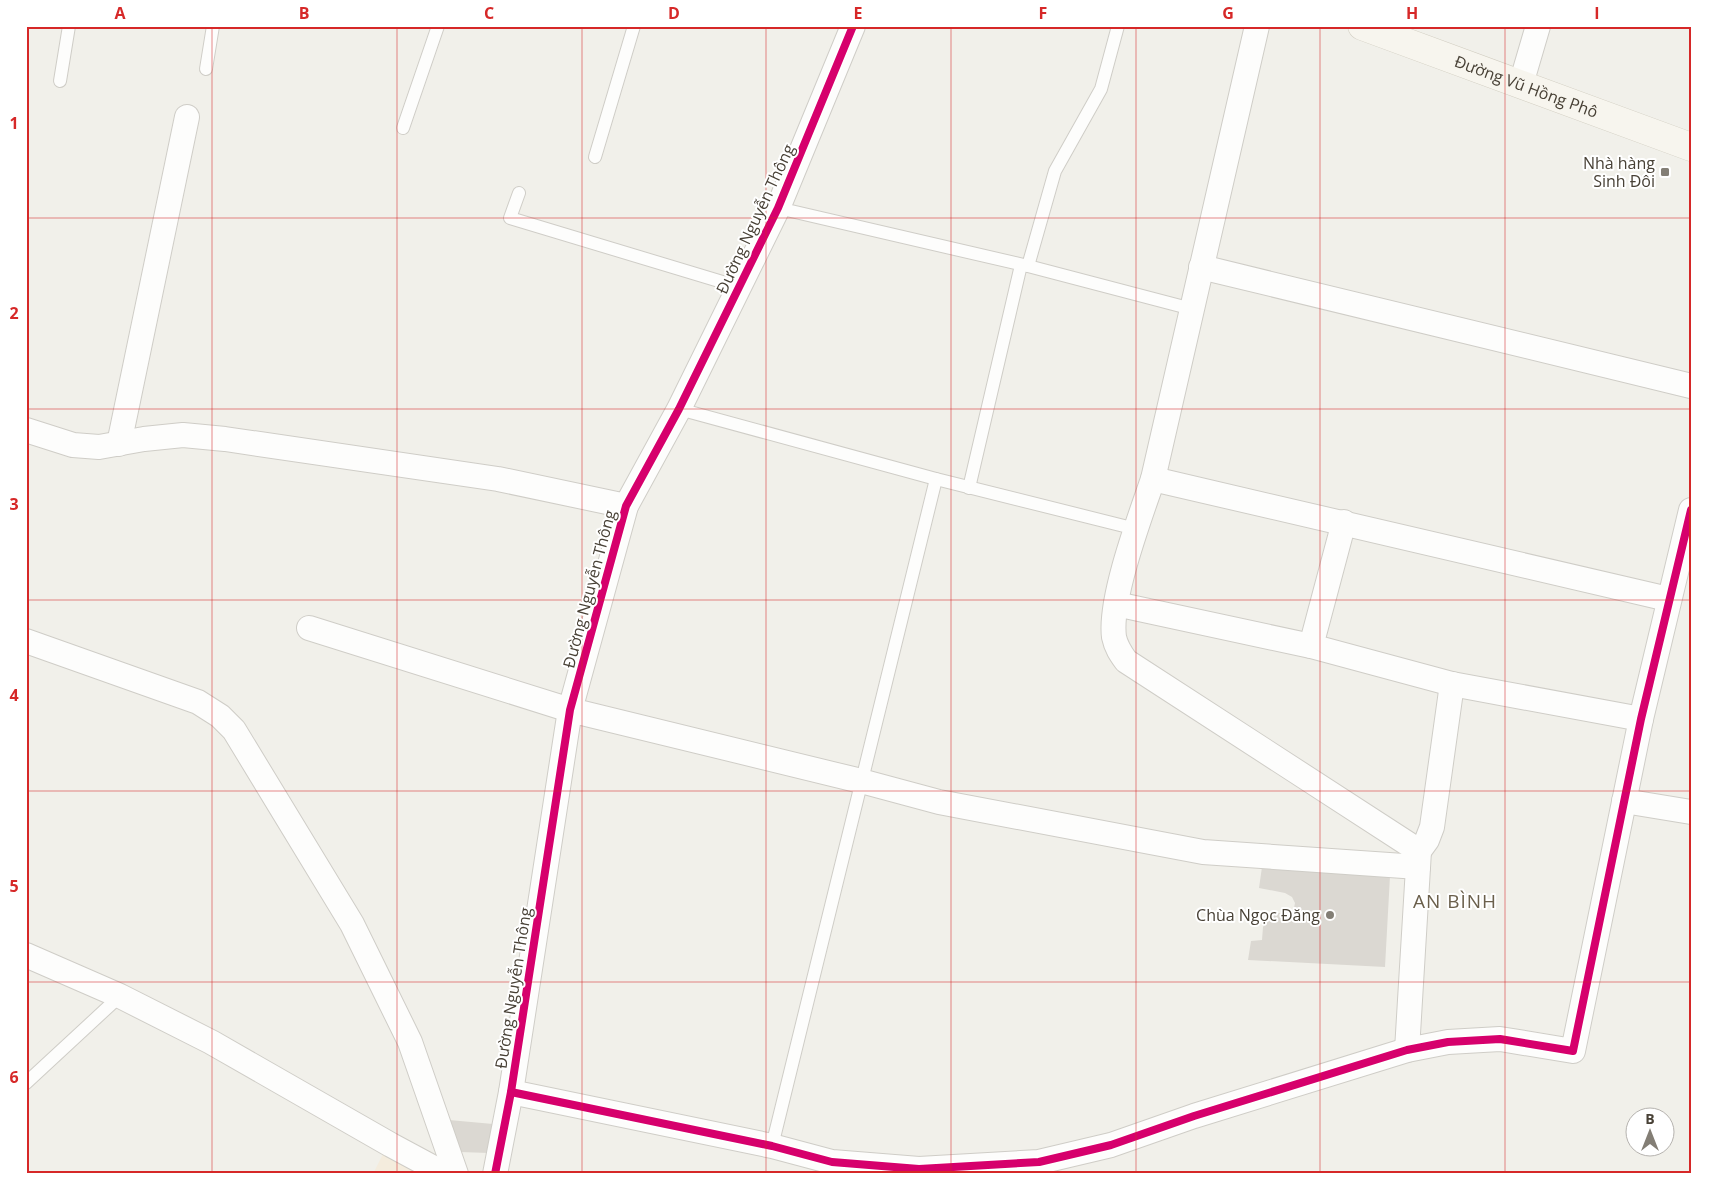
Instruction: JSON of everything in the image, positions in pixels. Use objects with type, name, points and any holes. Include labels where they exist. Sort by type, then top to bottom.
[{"type":"street","name":"Đường Nguyễn Thông","points":[[495,1174],[511,1092],[570,710],[626,506],[679,409],[778,208],[853,26]]},
{"type":"street","points":[[1257,26],[1153,479],[1136,529],[1116,604],[1114,638],[1126,662],[1419,859]]},
{"type":"street","name":"Đường Vũ Hồng Phô","points":[[1362,26],[1691,146]]},
{"type":"street","points":[[1521,84],[1538,26]]},
{"type":"street","points":[[119,444],[187,117]]},
{"type":"street","points":[[1201,267],[1691,386]]},
{"type":"street","points":[[26,430],[73,445],[99,447],[144,439],[183,435],[225,439],[498,479],[626,506]]},
{"type":"street","points":[[1153,479],[1668,599]]},
{"type":"street","points":[[511,1092],[772,1146],[832,1162],[919,1169],[1039,1162],[1110,1145],[1194,1116],[1408,1050],[1448,1042],[1500,1039],[1573,1051],[1641,719],[1668,599],[1691,510]]},
{"type":"street","points":[[1311,646],[1344,522]]},
{"type":"street","points":[[1116,604],[1311,646],[1452,684],[1641,719]]},
{"type":"street","points":[[310,628],[570,710],[861,781],[939,802],[1203,852],[1419,859]]},
{"type":"street","points":[[26,641],[198,702],[220,716],[234,730],[352,924],[410,1042],[456,1174]]},
{"type":"street","points":[[1408,1050],[1419,859],[1432,827],[1452,684]]},
{"type":"street","points":[[1624,801],[1691,812]]},
{"type":"street","points":[[26,956],[120,996],[211,1042],[391,1145],[446,1174]]},
{"type":"lane","points":[[60,81],[69,26]]},
{"type":"lane","points":[[206,70],[213,26]]},
{"type":"lane","points":[[403,128],[438,26]]},
{"type":"lane","points":[[595,157],[634,26]]},
{"type":"lane","points":[[970,488],[1024,265],[1055,171],[1101,89],[1118,26]]},
{"type":"lane","points":[[519,193],[510,218],[739,287]]},
{"type":"lane","points":[[778,208],[1024,265],[1192,308]]},
{"type":"lane","points":[[679,409],[970,488],[1136,529]]},
{"type":"lane","points":[[772,1146],[936,479]]},
{"type":"lane","points":[[26,1083],[120,996]]},
{"type":"shaded area","points":[[383,1154],[422,1174],[373,1174]]},
{"type":"building","name":"Chùa Ngọc Đăng","points":[[1262,867],[1390,876],[1385,967],[1248,960],[1251,941],[1262,940],[1263,927],[1267,920],[1277,913],[1293,913],[1295,903],[1292,897],[1285,893],[1259,888]]},
{"type":"building","points":[[449,1120],[493,1124],[489,1153],[460,1152]]},
{"type":"cycle path","points":[[495,1174],[511,1092],[570,710],[626,506],[679,409],[778,208],[853,26]]},
{"type":"cycle path","points":[[511,1092],[772,1146],[832,1162],[919,1169],[1039,1162],[1111,1145],[1194,1116],[1407,1050],[1448,1042],[1500,1039],[1573,1051],[1641,719],[1691,510]]},
{"type":"place","name":"Nhà hàng Sinh Đôi","points":[[1665,172]]},
{"type":"place","name":"Chùa Ngọc Đăng","points":[[1330,915]]},
{"type":"district","name":"AN BÌNH","points":[[1455,901]]}]
